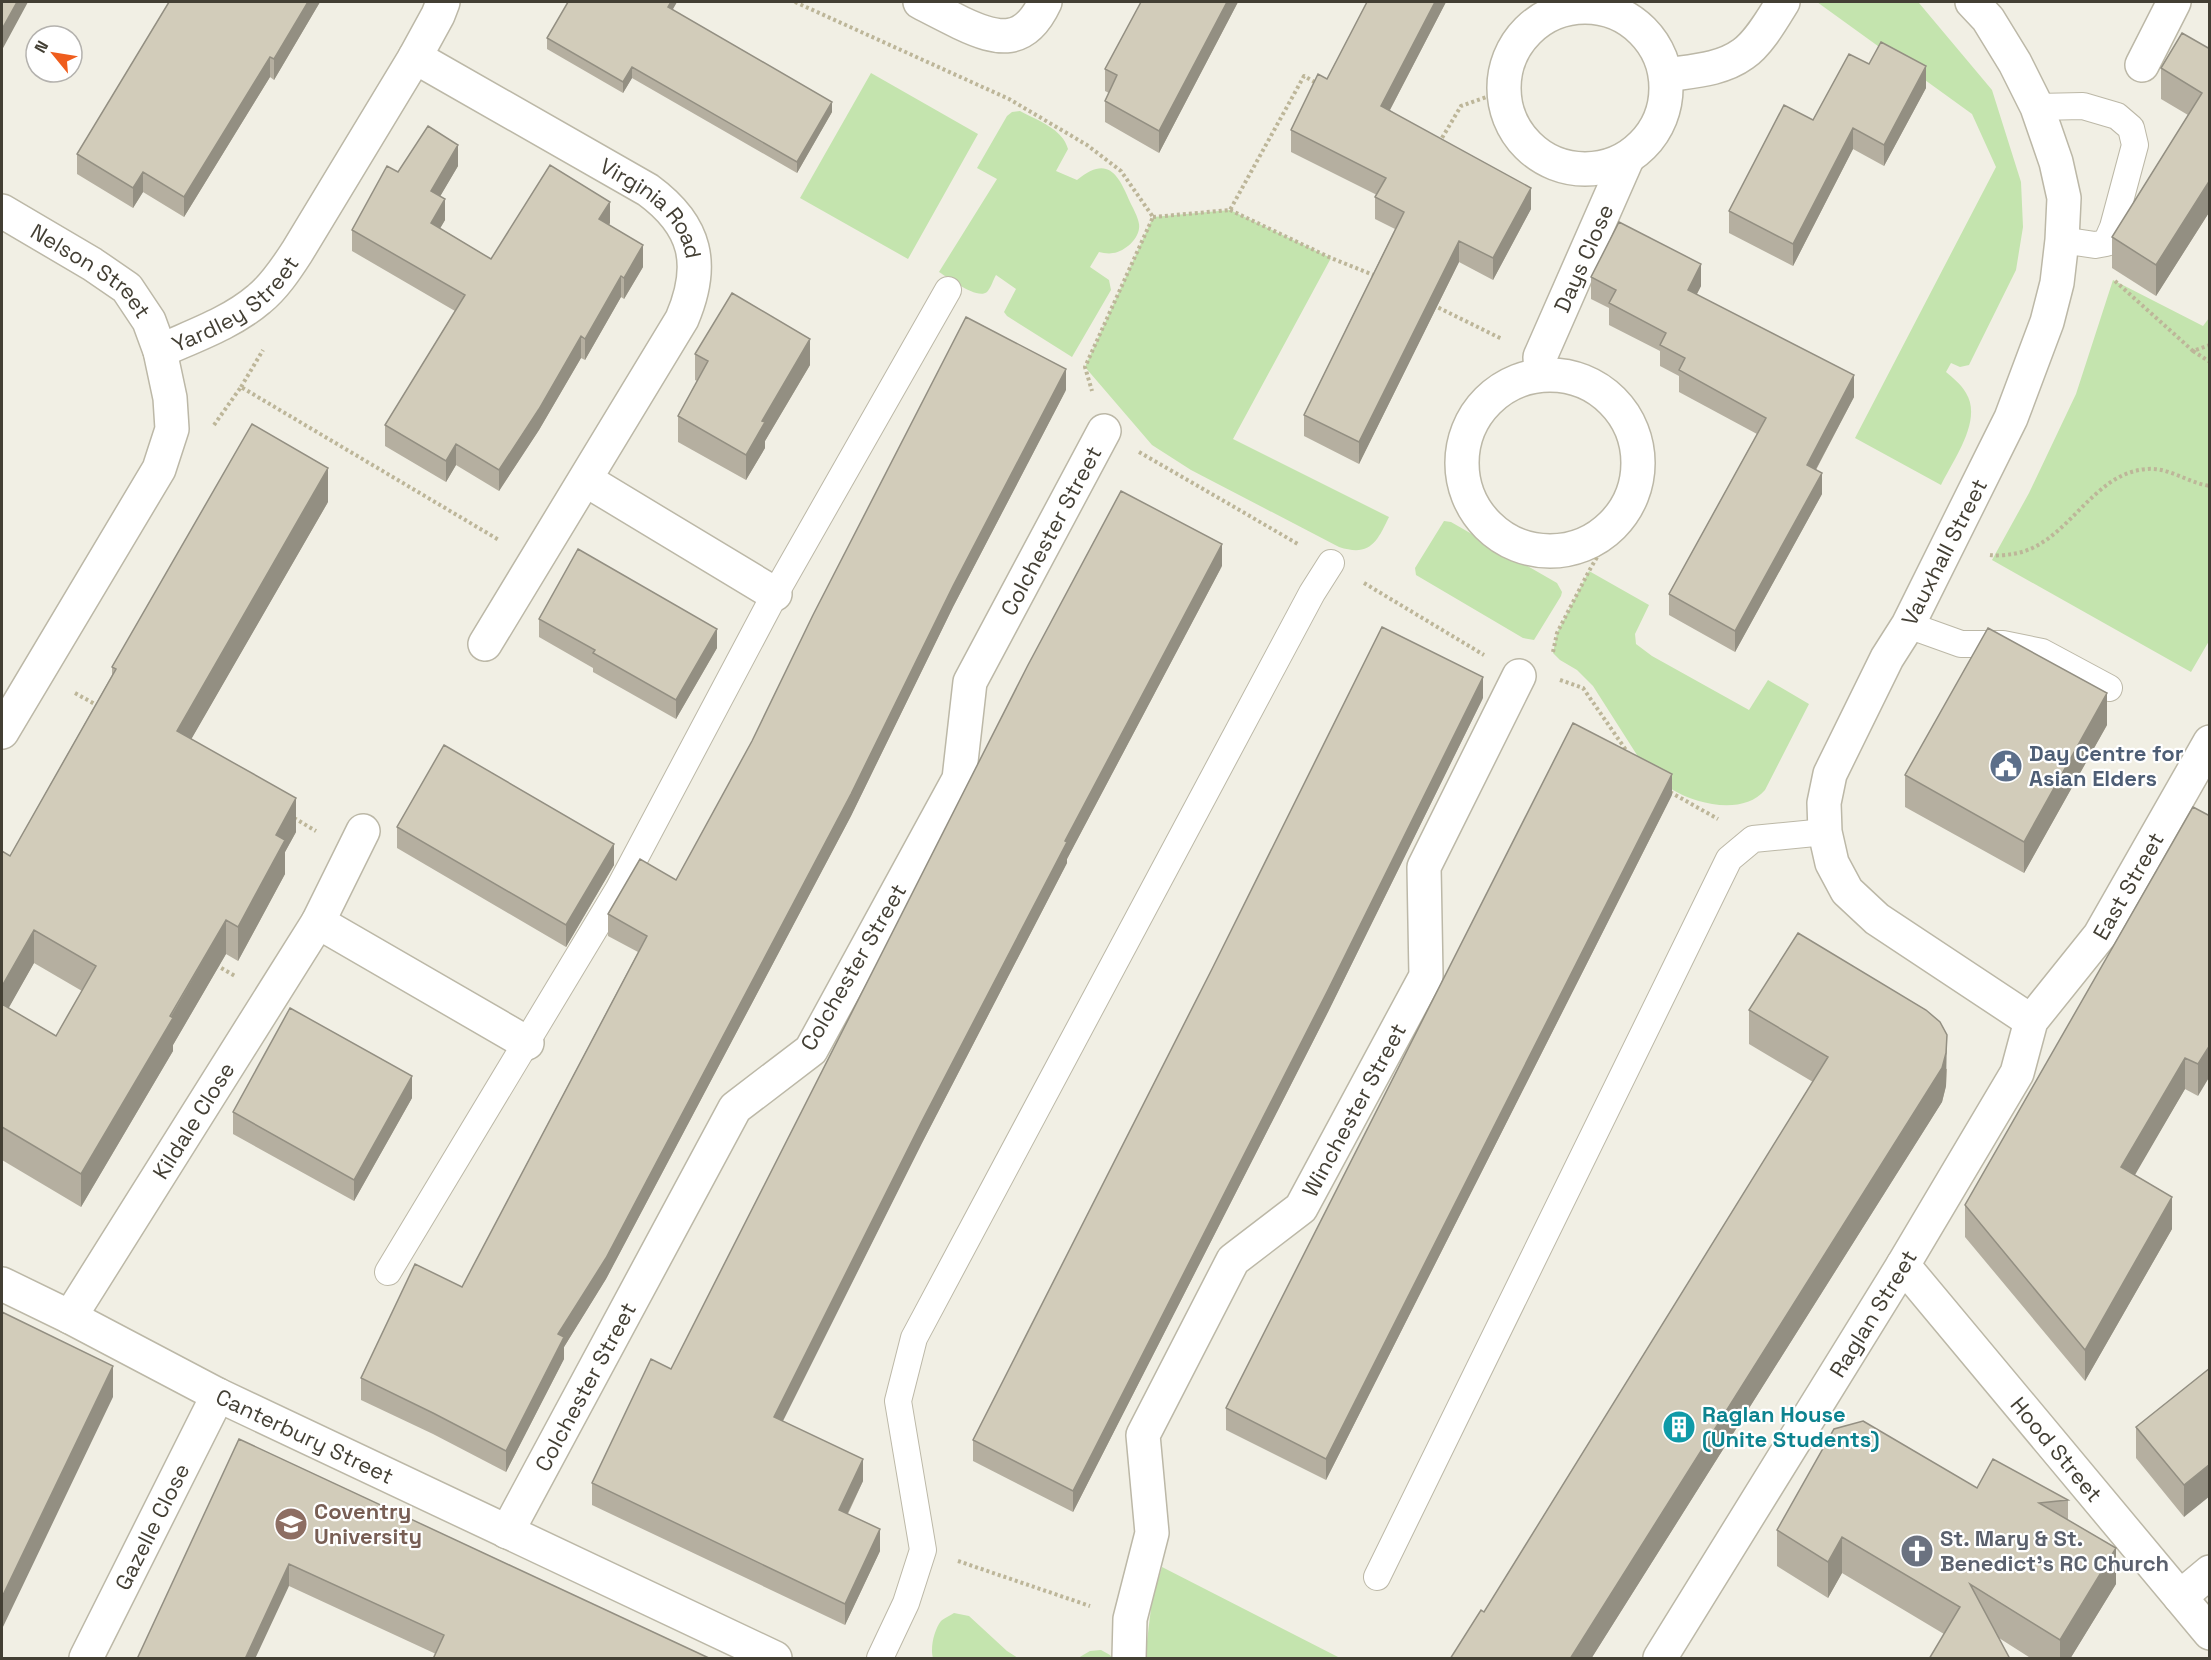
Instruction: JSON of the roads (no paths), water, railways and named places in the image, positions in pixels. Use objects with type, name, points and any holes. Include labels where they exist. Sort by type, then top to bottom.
[{"type":"street","name":"Yardley Street","points":[[2,732],[159,469],[172,429],[170,398],[160,351],[233,317],[259,299],[276,282],[297,252],[415,57],[443,2]]},
{"type":"street","points":[[920,2],[982,33],[998,37],[1015,36],[1029,27],[1045,2]]},
{"type":"street","points":[[1666,75],[1716,67],[1744,54],[1768,26],[1783,2]]},
{"type":"street","name":"Vauxhall Street","points":[[1972,2],[1988,19],[2015,63],[2037,107],[2056,162],[2064,198],[2062,240],[2054,292],[2047,322],[2011,418],[1950,542],[1908,624],[1887,658],[1830,774],[1824,803],[1825,832],[1832,863],[1847,891],[1877,920],[2031,1021]]},
{"type":"street","points":[[2142,65],[2167,4]]},
{"type":"street","name":"Days Close","points":[[1587,6],[1607,9],[1633,21],[1651,39],[1666,75],[1666,104],[1658,125],[1641,148],[1627,159],[1600,168],[1583,169],[1554,164],[1536,153],[1516,132],[1509,119],[1503,91],[1506,68],[1517,42],[1528,29],[1558,10],[1587,6]]},
{"type":"street","name":"Virginia Road","points":[[415,57],[648,190],[677,216],[692,246],[695,276],[689,303],[682,319],[485,644]]},
{"type":"street","name":"Days Close","points":[[1541,366],[1627,159]]},
{"type":"street","name":"Nelson Street","points":[[2,211],[92,264],[127,288],[149,321],[160,351]]},
{"type":"street","points":[[1541,366],[1592,385],[1608,396],[1632,430],[1638,466],[1630,500],[1614,525],[1589,542],[1571,549],[1540,551],[1508,541],[1484,522],[1472,504],[1462,474],[1461,457],[1474,417],[1494,394],[1541,366]]},
{"type":"street","name":"Colchester Street","points":[[507,1532],[735,1108],[811,1050],[959,779],[970,682],[1104,431]]},
{"type":"street","points":[[586,480],[775,594]]},
{"type":"street","name":"Winchester Street","points":[[1129,1659],[1130,1619],[1152,1533],[1143,1435],[1233,1260],[1301,1208],[1426,976],[1424,867],[1534,676]]},
{"type":"street","name":"East Street","points":[[2031,1021],[2100,935],[2207,752]]},
{"type":"street","name":"Kildale Close","points":[[70,1317],[318,922],[358,841]]},
{"type":"street","points":[[318,922],[527,1043]]},
{"type":"street","name":"Raglan Street","points":[[1660,1659],[1903,1264],[2016,1073],[2031,1021]]},
{"type":"street","name":"Hood Street","points":[[1903,1264],[2210,1633]]},
{"type":"street","name":"Canterbury Street","points":[[2,1284],[218,1395],[775,1659]]},
{"type":"street","name":"Gazelle Close","points":[[86,1659],[218,1395]]},
{"type":"street","points":[[2180,1597],[2210,1572]]},
{"type":"lane","points":[[2037,107],[2083,106],[2117,116],[2131,128],[2135,145],[2113,227],[2106,243],[2095,245],[2062,240]]},
{"type":"lane","points":[[388,1272],[618,890],[775,594],[948,290]]},
{"type":"lane","points":[[880,1659],[906,1603],[923,1550],[898,1401],[914,1338],[1306,603],[1331,563]]},
{"type":"lane","points":[[1908,624],[1961,644],[2003,644],[2042,652],[2109,688]]},
{"type":"lane","points":[[1377,1577],[1729,859],[1753,839],[1825,832]]},
{"type":"place","name":"Day Centre for Asian Elders","points":[[2006,766]]},
{"type":"place","name":"Raglan House (Unite Students)","points":[[1679,1427]]},
{"type":"place","name":"Coventry University","points":[[291,1524]]},
{"type":"place","name":"St. Mary & St. Benedict’s RC Church","points":[[1917,1551]]}]
